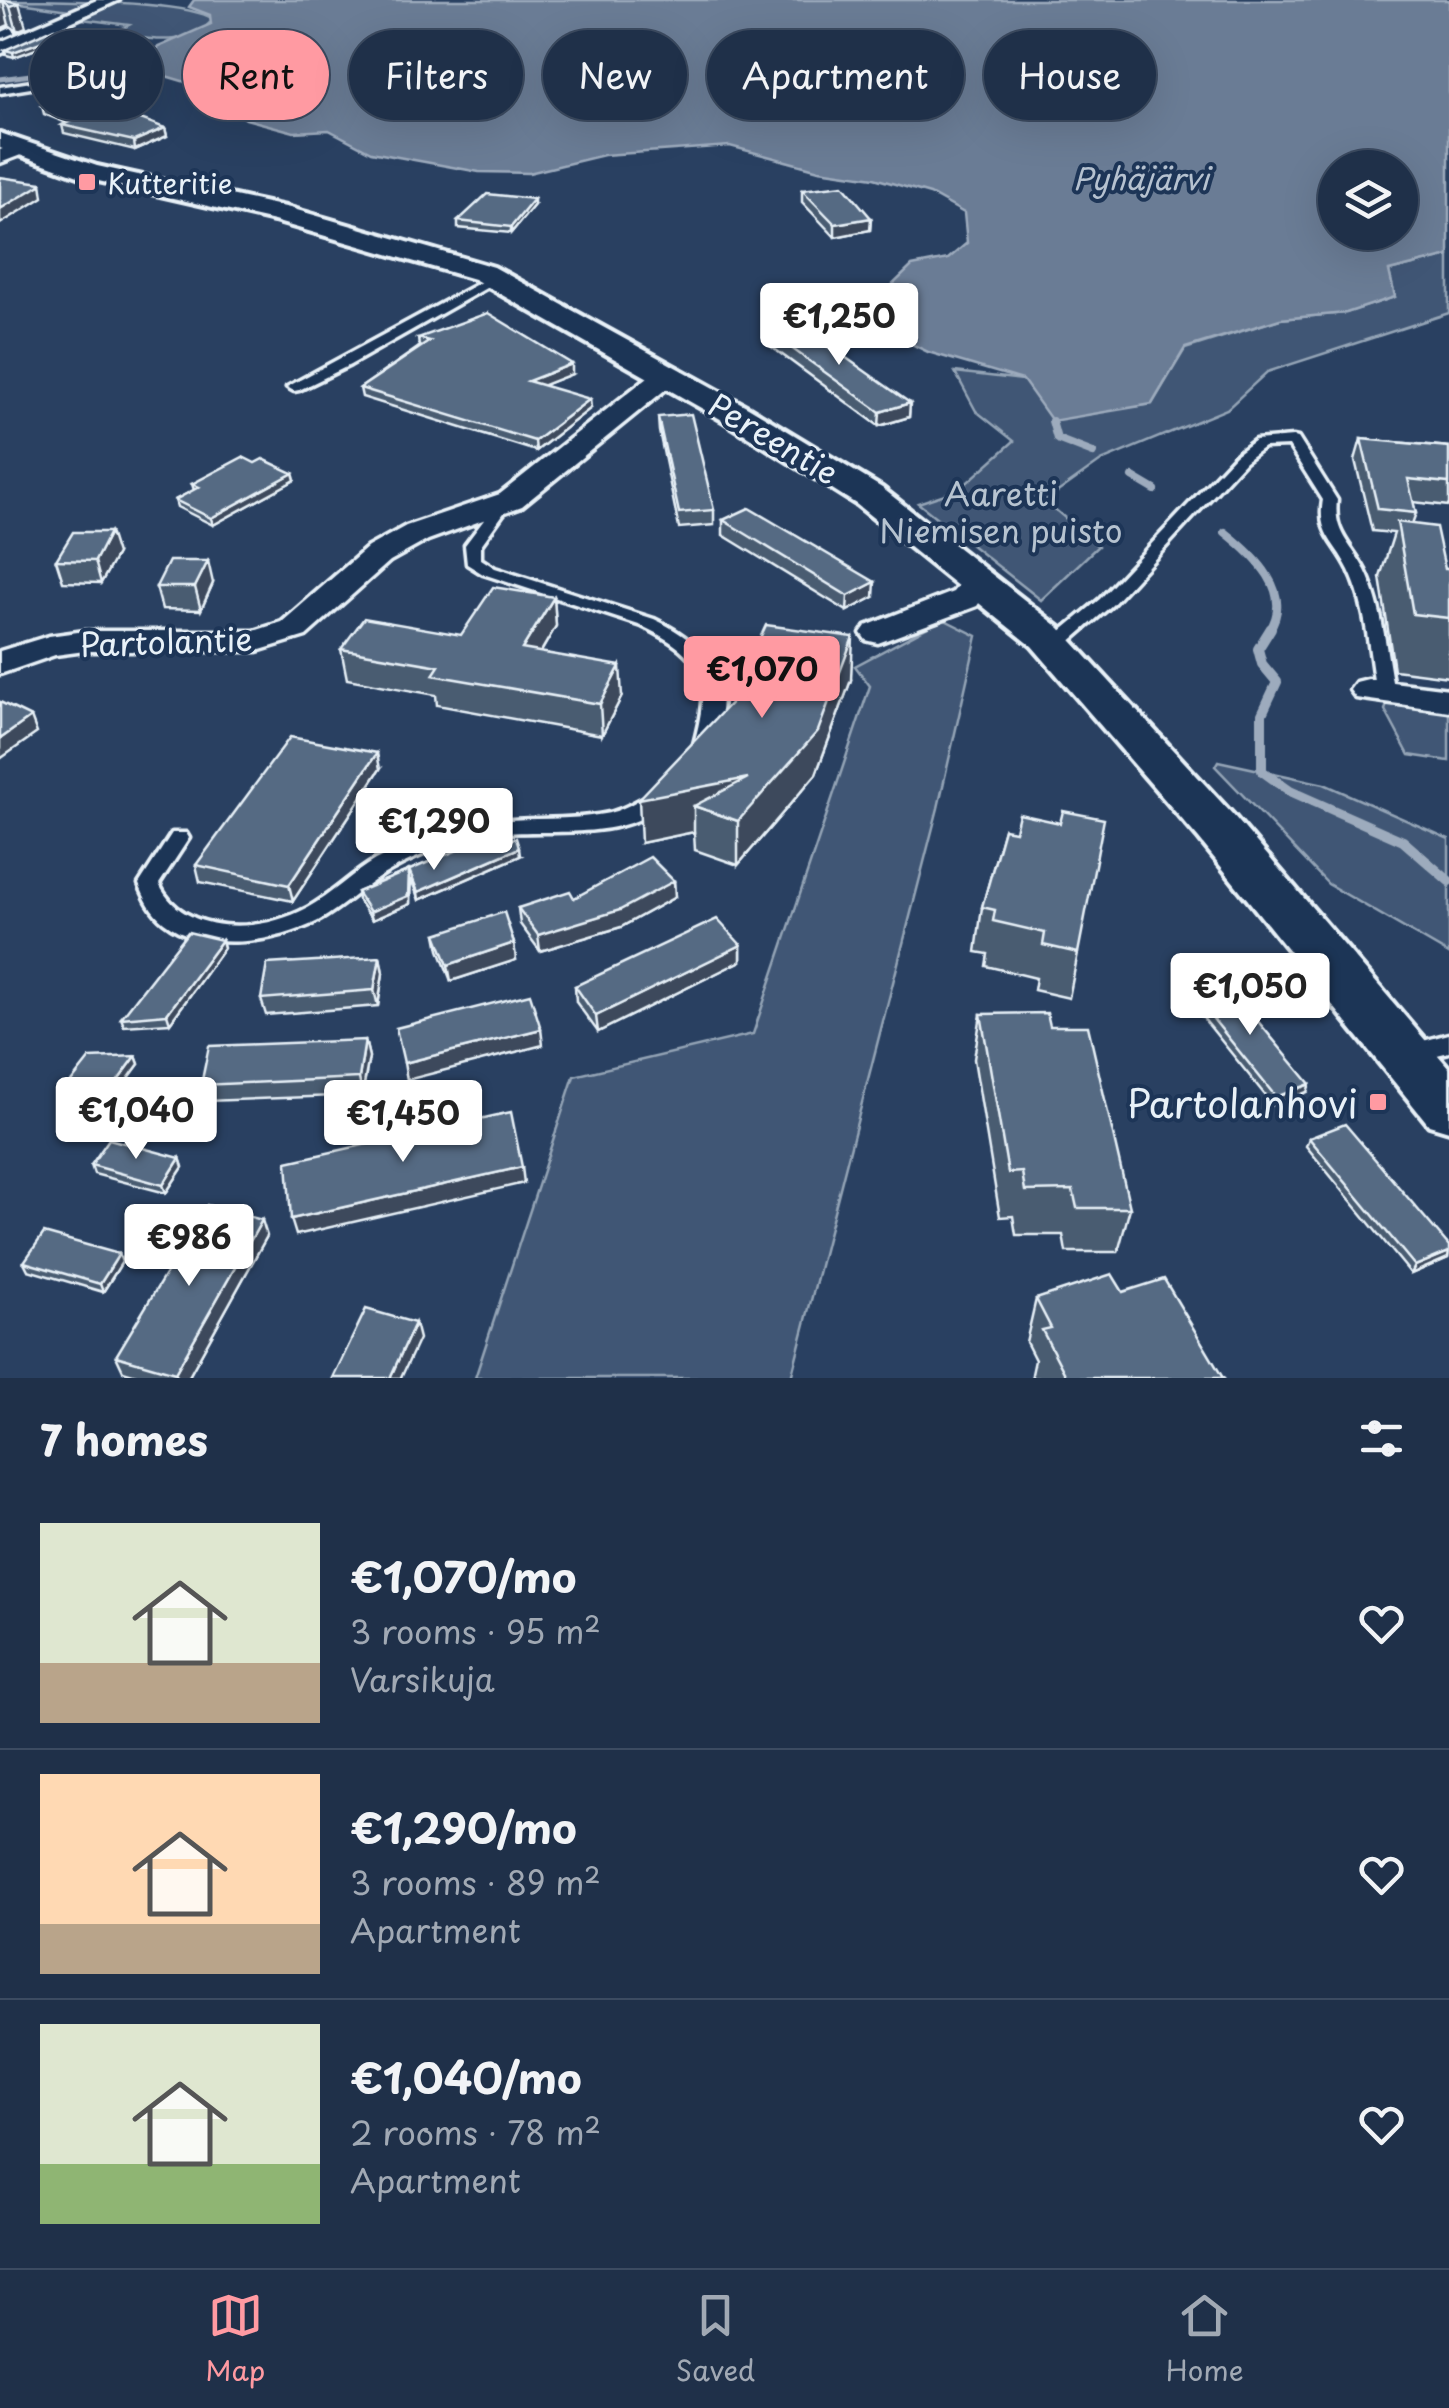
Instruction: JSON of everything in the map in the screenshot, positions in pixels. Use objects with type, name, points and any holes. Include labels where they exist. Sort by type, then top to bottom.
[{"type":"street","points":[[0,49],[111,0]]},
{"type":"street","name":"Pereentie","points":[[6,149],[418,250],[496,279],[869,496],[1027,619],[1054,646],[1216,827],[1449,1108]]},
{"type":"street","name":"Partolantie","points":[[0,663],[49,646],[85,641],[257,641],[294,629],[379,554],[417,534],[504,503],[532,485],[657,383],[673,379]]},
{"type":"street","points":[[878,633],[965,599],[977,583]]},
{"type":"street","points":[[1378,687],[1449,700]]},
{"type":"lane","points":[[0,36],[11,31]]},
{"type":"lane","points":[[0,90],[30,85]]},
{"type":"lane","points":[[294,388],[340,368],[401,328],[496,279]]},
{"type":"lane","points":[[1054,646],[1106,602],[1240,458],[1260,443],[1293,441],[1330,500],[1325,519],[1329,534],[1360,576],[1378,687]]},
{"type":"lane","points":[[179,838],[149,884],[155,904],[176,923],[206,932],[294,923],[379,867],[434,843],[482,829],[604,820],[651,805],[698,758],[713,704],[711,675],[701,655],[669,631],[638,616],[489,570],[472,561],[472,545],[504,503]]},
{"type":"lane","points":[[1404,1054],[1449,1043]]},
{"type":"green space","points":[[0,0],[146,5],[213,19],[201,30],[183,30],[183,37],[166,40],[163,30],[120,30],[129,25],[81,19],[90,13]]},
{"type":"green space","name":"Aaretti Niemisen puisto","points":[[1449,256],[1449,313],[1267,372],[1227,409],[1101,461],[1045,501],[1098,546],[1041,600],[918,503],[960,489],[1014,441],[976,411],[955,372],[1023,380],[1087,413],[1152,404],[1185,349],[1280,319],[1346,313],[1395,297],[1389,271]]},
{"type":"green space","points":[[943,619],[977,636],[938,808],[791,1378],[475,1378],[574,1076],[753,1034],[870,686],[855,666]]},
{"type":"green space","points":[[1388,702],[1449,709],[1449,761],[1409,755],[1385,710]]},
{"type":"green space","points":[[1218,761],[1324,784],[1449,839],[1449,954],[1328,884],[1215,766]]},
{"type":"water","name":"Pyhäjärvi","points":[[194,0],[1449,0],[1449,256],[1389,271],[1395,297],[1346,313],[1280,319],[1185,348],[1152,404],[1052,421],[1023,380],[928,352],[901,339],[884,323],[883,294],[912,266],[948,259],[967,243],[964,213],[930,194],[730,146],[604,155],[529,173],[479,172],[371,152],[329,130],[294,132],[250,120],[329,120],[329,30],[197,30],[211,24],[210,15],[189,7]]},
{"type":"water","name":"Pyhäjärvi","points":[[183,36],[183,81],[163,75],[163,45]]},
{"type":"building","points":[[30,39],[30,46],[13,52],[5,50]]},
{"type":"building","points":[[74,120],[144,120],[165,128],[134,141],[62,125]]},
{"type":"building","points":[[0,177],[41,183],[0,209]]},
{"type":"building","points":[[843,185],[871,218],[835,224],[802,190]]},
{"type":"building","points":[[487,194],[534,199],[511,227],[458,221]]},
{"type":"building","points":[[488,313],[572,364],[528,381],[590,399],[535,441],[360,388],[430,341],[418,338]]},
{"type":"building","points":[[778,318],[845,357],[910,403],[880,412],[769,332]]},
{"type":"building","points":[[691,414],[714,510],[679,513],[658,417]]},
{"type":"building","points":[[1361,439],[1449,447],[1449,483],[1408,479],[1416,513],[1378,509]]},
{"type":"building","points":[[243,457],[255,463],[263,459],[293,473],[211,518],[175,500],[199,487],[192,484]]},
{"type":"building","points":[[749,508],[875,582],[848,596],[723,520]]},
{"type":"building","points":[[1397,522],[1436,527],[1445,569],[1449,569],[1449,618],[1413,614]]},
{"type":"building","points":[[73,532],[110,532],[95,561],[56,560]]},
{"type":"building","points":[[169,561],[208,561],[195,587],[156,587]]},
{"type":"building","points":[[493,587],[554,597],[522,649],[620,666],[600,704],[433,675],[439,666],[341,649],[364,618],[461,635]]},
{"type":"building","points":[[766,625],[853,637],[818,731],[738,821],[694,806],[748,778],[639,799],[757,675],[744,673]]},
{"type":"building","points":[[0,702],[31,717],[0,739]]},
{"type":"building","points":[[290,737],[377,753],[289,885],[196,865]]},
{"type":"building","points":[[1063,811],[1104,819],[1078,953],[1043,945],[1045,933],[993,921],[995,910],[982,907],[1004,829],[1015,831],[1019,814],[1060,823]]},
{"type":"building","points":[[516,838],[519,848],[418,892],[409,870],[460,849]]},
{"type":"building","points":[[650,857],[674,881],[620,910],[538,935],[518,908],[570,891],[574,898]]},
{"type":"building","points":[[409,870],[408,896],[370,912],[357,892]]},
{"type":"building","points":[[504,912],[514,943],[448,965],[436,934]]},
{"type":"building","points":[[717,919],[741,945],[596,1016],[575,986]]},
{"type":"building","points":[[188,932],[222,940],[167,1014],[121,1018]]},
{"type":"building","points":[[380,957],[374,990],[261,999],[267,964]]},
{"type":"building","points":[[1222,978],[1310,1084],[1276,1097],[1189,989]]},
{"type":"building","points":[[530,994],[541,1029],[404,1063],[396,1028]]},
{"type":"building","points":[[1047,1013],[1050,1026],[1088,1026],[1130,1208],[1077,1208],[1073,1190],[1025,1191],[1022,1172],[1008,1173],[981,1014]]},
{"type":"building","points":[[365,1040],[359,1078],[201,1085],[209,1046]]},
{"type":"building","points":[[136,1056],[106,1097],[68,1086],[90,1058]]},
{"type":"building","points":[[511,1112],[522,1167],[291,1219],[287,1162]]},
{"type":"building","points":[[1345,1124],[1449,1246],[1449,1252],[1415,1266],[1309,1138]]},
{"type":"building","points":[[109,1139],[180,1158],[163,1185],[91,1165]]},
{"type":"building","points":[[207,1205],[262,1220],[175,1373],[116,1356]]},
{"type":"building","points":[[44,1233],[119,1254],[100,1284],[24,1262]]},
{"type":"building","points":[[1112,1274],[1123,1292],[1164,1279],[1223,1378],[1067,1378],[1042,1330],[1051,1328],[1036,1299]]},
{"type":"building","points":[[366,1309],[415,1323],[390,1378],[333,1378]]},
{"type":"waterway","points":[[0,79],[30,75]]},
{"type":"waterway","points":[[1052,421],[1057,439],[1093,453]]},
{"type":"waterway","points":[[1133,477],[1155,490]]},
{"type":"waterway","points":[[1225,532],[1259,563],[1274,589],[1276,616],[1269,631]]},
{"type":"waterway","points":[[1271,628],[1258,649],[1262,664],[1277,682],[1262,714],[1262,771],[1290,791],[1403,841],[1449,881]]},
{"type":"place","name":"Kutteritie","points":[[87,182]]},
{"type":"place","name":"Partolanhovi","points":[[1378,1102]]}]
